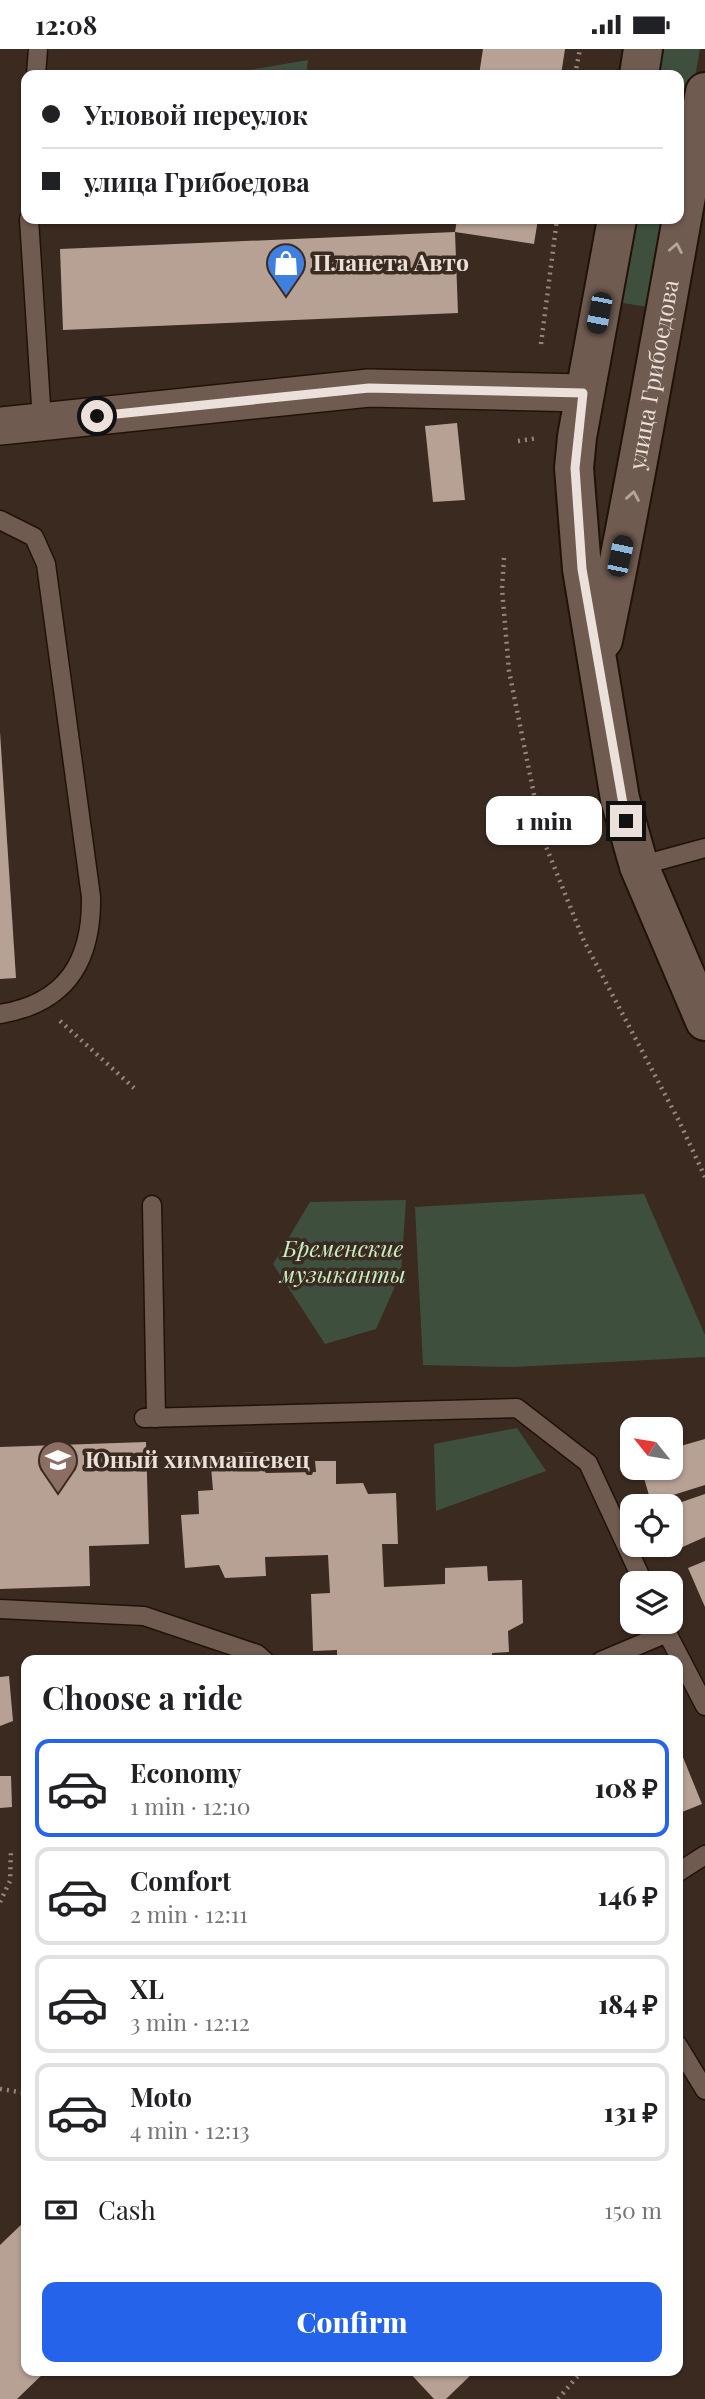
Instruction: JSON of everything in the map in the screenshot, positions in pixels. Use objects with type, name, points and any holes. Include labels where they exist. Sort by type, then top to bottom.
[{"type":"main road","points":[[640,70],[643,49]]},
{"type":"main road","name":"улица Грибоедова","points":[[684,204],[705,92]]},
{"type":"main road","name":"улица Грибоедова","points":[[616,224],[583,393],[575,468],[582,569],[620,799],[639,866],[705,1021]]},
{"type":"main road","name":"улица Грибоедова","points":[[598,659],[631,504],[680,224]]},
{"type":"street","points":[[0,426],[369,388],[583,393]]},
{"type":"lane","points":[[36,70],[38,49]]},
{"type":"lane","points":[[29,224],[42,421]]},
{"type":"lane","points":[[0,520],[34,537],[47,563],[92,897],[92,925],[81,960],[65,985],[42,1003],[0,1014]]},
{"type":"lane","points":[[639,866],[705,848]]},
{"type":"lane","points":[[152,1205],[150,1418],[517,1408],[588,1463],[638,1571]]},
{"type":"lane","points":[[0,1609],[144,1616],[258,1655]]},
{"type":"lane","points":[[612,1655],[652,1634]]},
{"type":"lane","points":[[669,1634],[679,1655]]},
{"type":"lane","points":[[683,1663],[705,1706]]},
{"type":"lane","points":[[683,1869],[705,1855]]},
{"type":"lane","points":[[683,2054],[705,2090]]},
{"type":"path","points":[[576,70],[580,49]]},
{"type":"path","points":[[541,344],[556,224]]},
{"type":"path","points":[[505,558],[502,589],[509,671],[544,839],[584,941],[679,1121],[705,1177]]},
{"type":"path","points":[[42,1003],[134,1089]]},
{"type":"path","points":[[0,1902],[10,1881],[11,1849]]},
{"type":"path","points":[[0,2089],[21,2092]]},
{"type":"path","points":[[558,2399],[578,2376]]},
{"type":"green space","points":[[656,49],[700,49],[684,138],[684,70],[653,70]]},
{"type":"green space","points":[[308,60],[307,70],[249,70]]},
{"type":"green space","points":[[629,224],[669,224],[654,308],[617,302]]},
{"type":"green space","points":[[644,1194],[705,1335],[705,1357],[514,1367],[423,1365],[415,1207]]},
{"type":"green space","name":"Бременские музыканты","points":[[406,1200],[401,1273],[376,1329],[325,1344],[273,1264],[310,1202]]},
{"type":"green space","points":[[517,1428],[546,1471],[436,1511],[434,1444]]},
{"type":"building","points":[[483,49],[565,49],[562,70],[480,70]]},
{"type":"building","points":[[456,224],[537,224],[534,244],[455,232]]},
{"type":"building","points":[[455,232],[458,313],[63,330],[60,249]]},
{"type":"building","points":[[457,423],[465,500],[433,502],[425,426]]},
{"type":"building","points":[[0,732],[16,978],[0,979]]},
{"type":"building","points":[[705,1439],[705,1485],[676,1494],[649,1494],[645,1481],[683,1480],[683,1445]]},
{"type":"building","points":[[146,1442],[149,1544],[89,1546],[90,1586],[0,1589],[0,1447]]},
{"type":"building","points":[[253,1452],[266,1473],[316,1472],[315,1461],[336,1461],[336,1484],[363,1483],[368,1494],[396,1493],[398,1544],[382,1544],[384,1587],[445,1584],[445,1568],[487,1566],[488,1581],[522,1580],[523,1623],[508,1631],[509,1652],[492,1655],[337,1655],[337,1650],[313,1651],[311,1594],[330,1593],[328,1555],[265,1557],[266,1576],[225,1578],[219,1565],[185,1568],[181,1515],[199,1514],[198,1491],[213,1490],[210,1455]]},
{"type":"building","points":[[705,1494],[705,1537],[683,1547],[683,1502]]},
{"type":"building","points":[[705,1561],[705,1607],[688,1568]]},
{"type":"building","points":[[9,1676],[13,1721],[0,1726],[0,1677]]},
{"type":"building","points":[[683,1757],[702,1804],[683,1812]]},
{"type":"building","points":[[0,1776],[11,1776],[12,1807],[0,1808]]},
{"type":"building","points":[[21,2225],[21,2376],[41,2376],[17,2399],[0,2399],[0,2245]]},
{"type":"building","points":[[413,2376],[470,2376],[446,2399],[434,2399]]},
{"type":"place","name":"Планета Авто","points":[[286,297]]},
{"type":"place","name":"Юный химмашевец","points":[[58,1494]]},
{"type":"route","points":[[97,416],[369,388],[583,393],[575,468],[582,569],[620,799],[626,821]]}]
